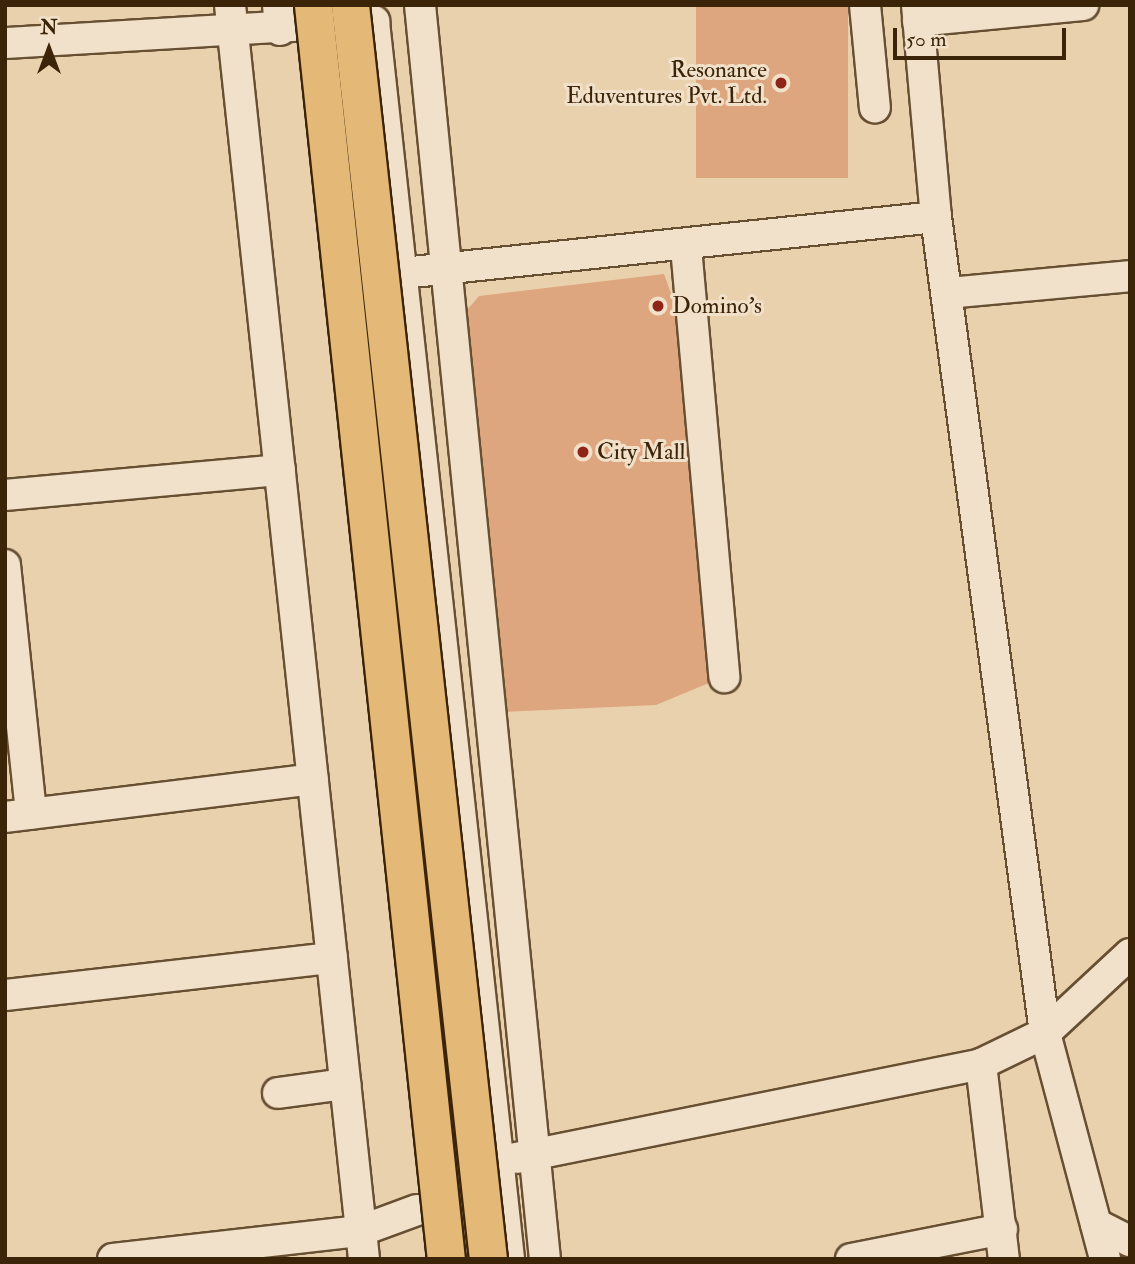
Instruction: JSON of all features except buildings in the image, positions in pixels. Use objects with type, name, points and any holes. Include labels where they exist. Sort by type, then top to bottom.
[{"type":"main road","points":[[313,5],[446,1259]]},
{"type":"main road","points":[[366,11],[488,1259]]},
{"type":"street","points":[[420,5],[545,1259]]},
{"type":"street","points":[[865,5],[875,108]]},
{"type":"street","points":[[1083,5],[918,13],[936,217],[1045,1033],[1105,1259]]},
{"type":"street","points":[[5,43],[231,19],[366,11],[403,273],[509,1259]]},
{"type":"street","points":[[231,19],[362,1245]]},
{"type":"street","points":[[403,273],[686,247],[936,217]]},
{"type":"street","points":[[686,247],[724,677]]},
{"type":"street","points":[[948,293],[1130,276]]},
{"type":"street","points":[[5,495],[280,470]]},
{"type":"street","points":[[5,565],[18,815],[313,779]]},
{"type":"street","points":[[498,1162],[981,1064],[1045,1033],[1130,954]]},
{"type":"street","points":[[5,995],[332,958]]},
{"type":"street","points":[[981,1064],[1004,1259]]},
{"type":"street","points":[[278,1093],[345,1084]]},
{"type":"street","points":[[113,1259],[362,1245],[417,1210]]},
{"type":"street","points":[[1096,1224],[1130,1241]]},
{"type":"street","points":[[851,1259],[1002,1229]]},
{"type":"place","name":"Resonance Eduventures Pvt. Ltd.","points":[[781,83]]},
{"type":"place","name":"Domino's","points":[[658,306]]},
{"type":"place","name":"City Mall","points":[[583,452]]}]
